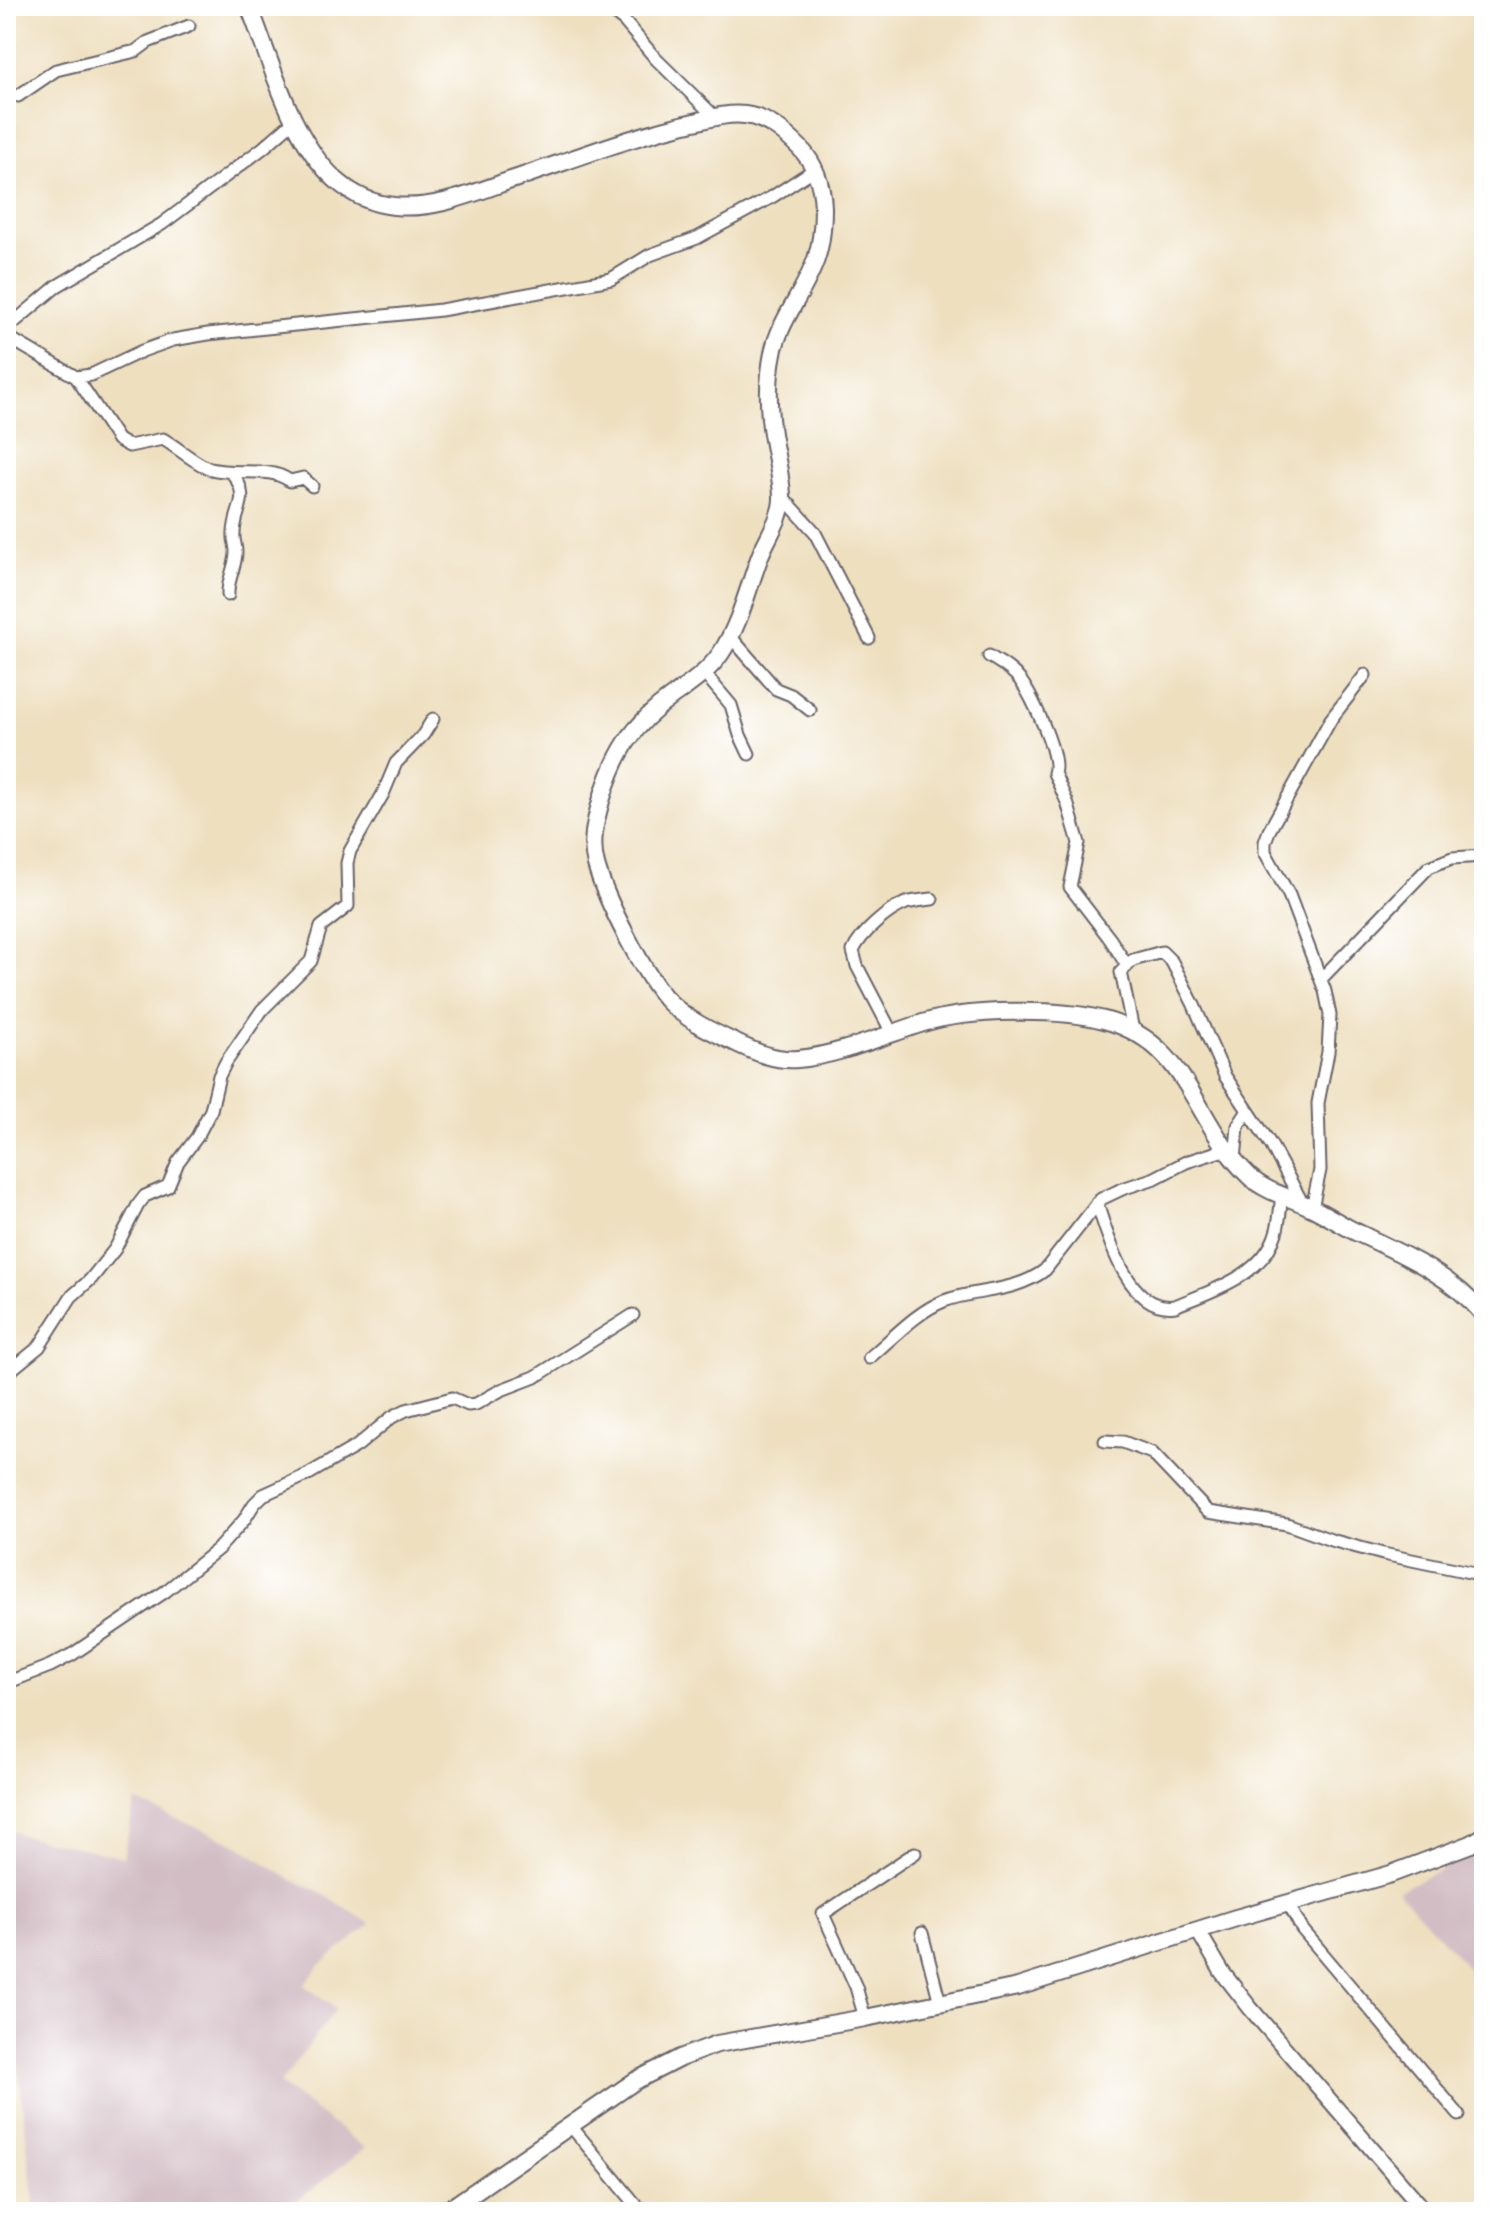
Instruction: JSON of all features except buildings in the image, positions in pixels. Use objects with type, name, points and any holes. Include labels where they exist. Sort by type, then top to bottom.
[{"type":"main road","points":[[249,6],[312,154],[336,180],[362,198],[403,206],[446,202],[665,128],[715,117],[745,115],[770,124],[799,147],[815,169],[823,196],[822,235],[810,274],[780,328],[773,354],[769,412],[782,496],[779,516],[763,547],[722,651],[704,673],[668,699],[630,737],[616,757],[592,841],[596,867],[631,942],[657,988],[673,1007],[758,1053],[782,1059],[800,1059],[848,1048],[931,1020],[985,1012],[1075,1015],[1113,1022],[1151,1041],[1171,1060],[1231,1155],[1257,1183],[1429,1267],[1484,1315]]},
{"type":"main road","points":[[445,2212],[635,2081],[680,2058],[717,2044],[1030,1984],[1391,1874],[1471,1844],[1484,1836]]},
{"type":"street","points":[[605,6],[624,21],[656,59],[715,117]]},
{"type":"street","points":[[18,96],[56,70],[136,51],[148,42],[189,26]]},
{"type":"street","points":[[6,329],[57,286],[162,224],[295,120]]},
{"type":"street","points":[[76,377],[91,375],[173,340],[441,310],[611,279],[650,255],[697,238],[772,197],[815,169]]},
{"type":"street","points":[[6,336],[76,377],[118,440],[129,446],[163,439],[207,468],[232,473],[280,474],[290,481],[303,478],[312,486]]},
{"type":"street","points":[[228,595],[227,585],[236,553],[234,532],[241,511],[242,486],[232,473]]},
{"type":"street","points":[[782,496],[814,531],[869,638]]},
{"type":"street","points":[[730,636],[776,689],[791,695],[810,710]]},
{"type":"street","points":[[989,656],[1021,681],[1050,738],[1057,766],[1054,773],[1067,802],[1079,843],[1069,878],[1070,887],[1126,964]]},
{"type":"street","points":[[704,673],[731,705],[749,754]]},
{"type":"street","points":[[1308,1206],[1320,1170],[1318,1103],[1328,1052],[1328,1001],[1286,887],[1264,845],[1331,719],[1365,675]]},
{"type":"street","points":[[6,1374],[39,1347],[71,1297],[91,1279],[115,1249],[145,1196],[168,1186],[178,1162],[197,1137],[211,1110],[219,1076],[226,1062],[262,1010],[311,961],[321,927],[348,906],[350,851],[383,794],[396,763],[423,735],[433,719]]},
{"type":"street","points":[[1321,979],[1429,867],[1452,858],[1484,856]]},
{"type":"street","points":[[892,1033],[857,966],[853,951],[858,942],[896,908],[932,899]]},
{"type":"street","points":[[1133,1030],[1120,975],[1126,964],[1157,951],[1164,952],[1170,958],[1225,1076],[1308,1206]]},
{"type":"street","points":[[869,1358],[945,1300],[992,1292],[1035,1277],[1045,1270],[1097,1203],[1110,1194],[1155,1178],[1186,1162],[1231,1155],[1238,1126],[1247,1112]]},
{"type":"street","points":[[1097,1203],[1123,1271],[1147,1301],[1156,1307],[1166,1308],[1233,1282],[1249,1269],[1273,1242],[1282,1195]]},
{"type":"street","points":[[6,1683],[73,1654],[166,1591],[218,1549],[263,1495],[307,1475],[357,1446],[392,1417],[406,1410],[452,1398],[468,1405],[476,1404],[535,1377],[633,1315]]},
{"type":"street","points":[[1105,1441],[1123,1442],[1152,1453],[1208,1512],[1287,1524],[1371,1551],[1484,1575]]},
{"type":"street","points":[[865,2018],[856,1987],[823,1914],[915,1853]]},
{"type":"street","points":[[1288,1903],[1302,1929],[1459,2115]]},
{"type":"street","points":[[1198,1931],[1222,1972],[1251,2009],[1426,2212]]},
{"type":"street","points":[[922,1933],[940,2003]]},
{"type":"street","points":[[570,2125],[642,2212]]},
{"type":"street","points":[[6,2206],[7,2212]]},
{"type":"shaded area","points":[[135,1801],[234,1843],[293,1881],[315,1889],[371,1924],[319,1966],[304,1985],[336,2009],[280,2084],[365,2148],[291,2205],[299,2212],[35,2212],[6,1986],[6,1827],[21,1835],[123,1857]]},
{"type":"shaded area","points":[[1484,1848],[1484,1986],[1398,1891]]}]
